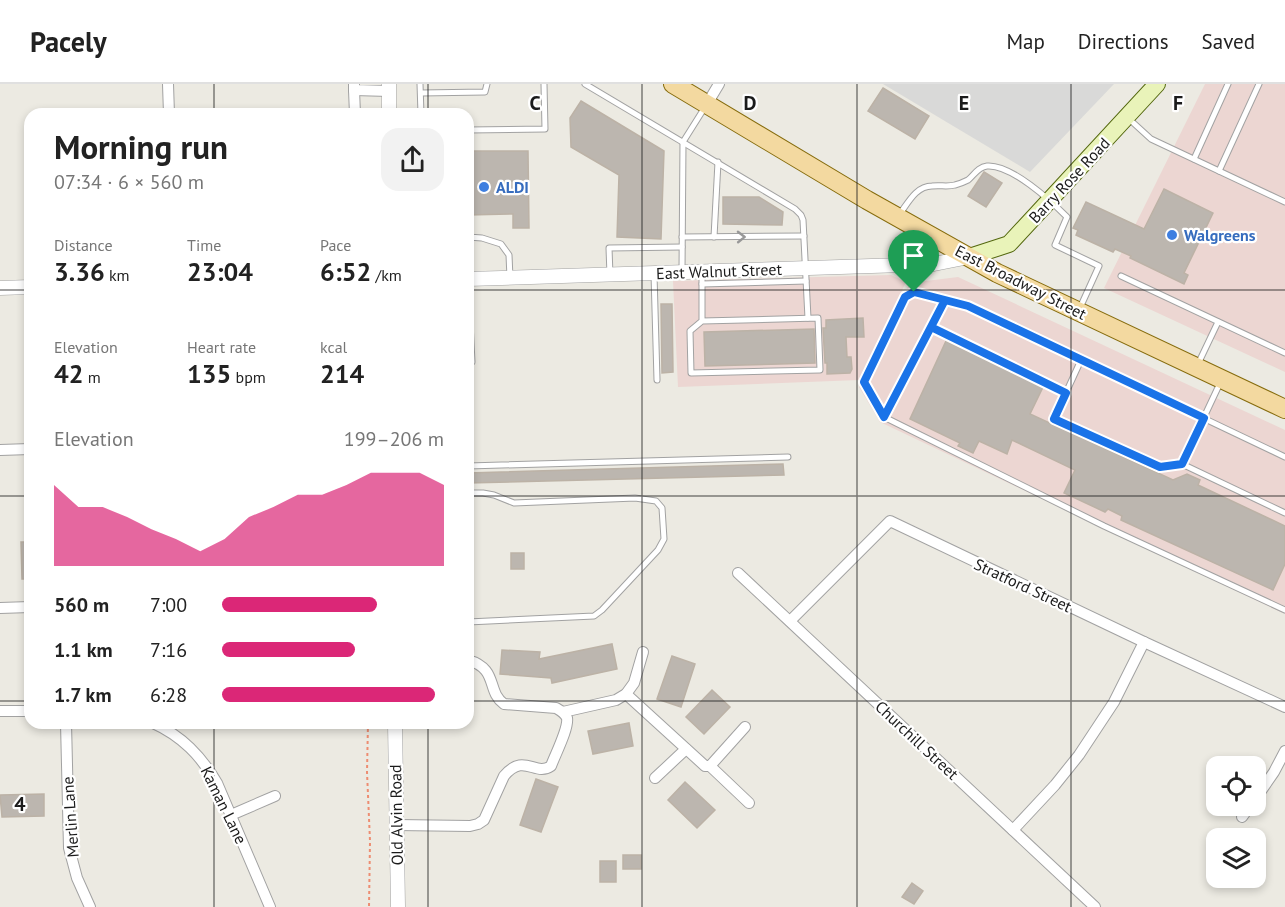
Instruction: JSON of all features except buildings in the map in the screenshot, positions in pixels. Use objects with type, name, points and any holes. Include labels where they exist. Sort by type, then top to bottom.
[{"type":"main road","name":"East Broadway Street","points":[[673,84],[997,273],[1285,409]]},
{"type":"main road","name":"Barry Rose Road","points":[[969,257],[1009,244],[1157,84]]},
{"type":"street","points":[[168,84],[169,108]]},
{"type":"street","points":[[707,104],[719,84]]},
{"type":"street","points":[[355,108],[354,87],[389,87],[389,108]]},
{"type":"street","name":"East Walnut Street","points":[[474,281],[682,273],[702,278],[805,274],[934,264],[969,257]]},
{"type":"street","points":[[0,288],[24,288]]},
{"type":"street","points":[[0,450],[24,449]]},
{"type":"street","name":"Stratford Street","points":[[790,621],[890,521],[1285,707]]},
{"type":"street","name":"Churchill Street","points":[[738,573],[1095,907]]},
{"type":"street","points":[[0,608],[24,607]]},
{"type":"street","points":[[1013,830],[1055,785],[1079,755],[1114,702],[1144,642]]},
{"type":"street","points":[[563,712],[616,700],[626,694],[634,683],[643,651]]},
{"type":"street","points":[[397,825],[470,826],[478,824],[484,820],[504,776],[514,766],[520,764],[547,769],[551,766],[567,727],[567,720],[563,712],[556,708],[504,704],[497,696],[489,674],[474,662]]},
{"type":"street","points":[[626,694],[705,766],[711,766],[749,803]]},
{"type":"street","points":[[0,711],[24,711]]},
{"type":"street","points":[[711,766],[746,727]]},
{"type":"street","name":"Merlin Lane","points":[[66,729],[69,849],[77,878],[90,907]]},
{"type":"street","name":"Kaman Lane","points":[[165,729],[175,734],[199,756],[217,783],[270,907]]},
{"type":"street","name":"Old Alvin Road","points":[[395,729],[398,907]]},
{"type":"street","points":[[655,778],[686,749]]},
{"type":"street","points":[[1266,784],[1285,752]]},
{"type":"street","points":[[231,815],[275,796]]},
{"type":"lane","points":[[420,84],[421,108]]},
{"type":"lane","points":[[421,93],[485,92],[487,84]]},
{"type":"lane","points":[[474,130],[545,129],[544,84]]},
{"type":"lane","points":[[585,84],[718,162],[795,209],[801,215],[808,318]]},
{"type":"lane","points":[[1194,159],[1228,84]]},
{"type":"lane","points":[[1220,171],[1259,84]]},
{"type":"lane","points":[[682,273],[683,141],[707,104]]},
{"type":"lane","points":[[1127,117],[1151,139],[1285,202]]},
{"type":"lane","points":[[714,237],[718,162]]},
{"type":"lane","points":[[898,217],[921,188],[960,184],[987,166],[999,168],[1017,176],[1050,200],[1067,217],[1055,245],[1099,266],[1078,311]]},
{"type":"lane","points":[[682,237],[804,236]]},
{"type":"lane","points":[[474,237],[501,243],[509,255],[510,278]]},
{"type":"lane","points":[[610,276],[609,248],[682,247]]},
{"type":"lane","points":[[914,292],[916,264]]},
{"type":"lane","points":[[654,274],[657,380]]},
{"type":"lane","points":[[1121,276],[1285,353]]},
{"type":"lane","points":[[702,278],[702,321]]},
{"type":"lane","points":[[1285,457],[968,306],[914,292],[905,297],[864,382],[884,417],[1104,526],[1285,610]]},
{"type":"lane","points":[[884,417],[945,300]]},
{"type":"lane","points":[[818,318],[820,370],[691,373],[690,331],[702,321],[818,318]]},
{"type":"lane","points":[[1197,367],[1218,322]]},
{"type":"lane","points":[[931,327],[1066,393]]},
{"type":"lane","points":[[1081,360],[1054,419],[1160,467],[1182,464],[1285,513]]},
{"type":"lane","points":[[1182,464],[1222,379]]},
{"type":"lane","points":[[474,466],[788,457]]},
{"type":"lane","points":[[474,493],[494,495],[514,503],[635,498],[656,501],[662,508],[664,539],[658,550],[594,616],[474,622]]},
{"type":"path","points":[[368,729],[369,907]]},
{"type":"shaded area","points":[[883,84],[1114,84],[1030,172]]},
{"type":"shaded area","points":[[1205,84],[1285,84],[1285,372],[1104,288]]},
{"type":"shaded area","points":[[891,275],[906,282],[859,380],[678,387],[673,281]]},
{"type":"shaded area","points":[[958,277],[1285,430],[1285,614],[880,422],[859,387],[910,283]]},
{"type":"place","name":"ALDI","points":[[484,187]]},
{"type":"place","name":"Walgreens","points":[[1172,235]]},
{"type":"route","points":[[914,292],[905,297],[864,382],[884,417],[945,300],[968,306],[1204,418],[1182,464],[1160,467],[1054,419],[1066,393],[931,327],[945,300],[914,292]]}]
